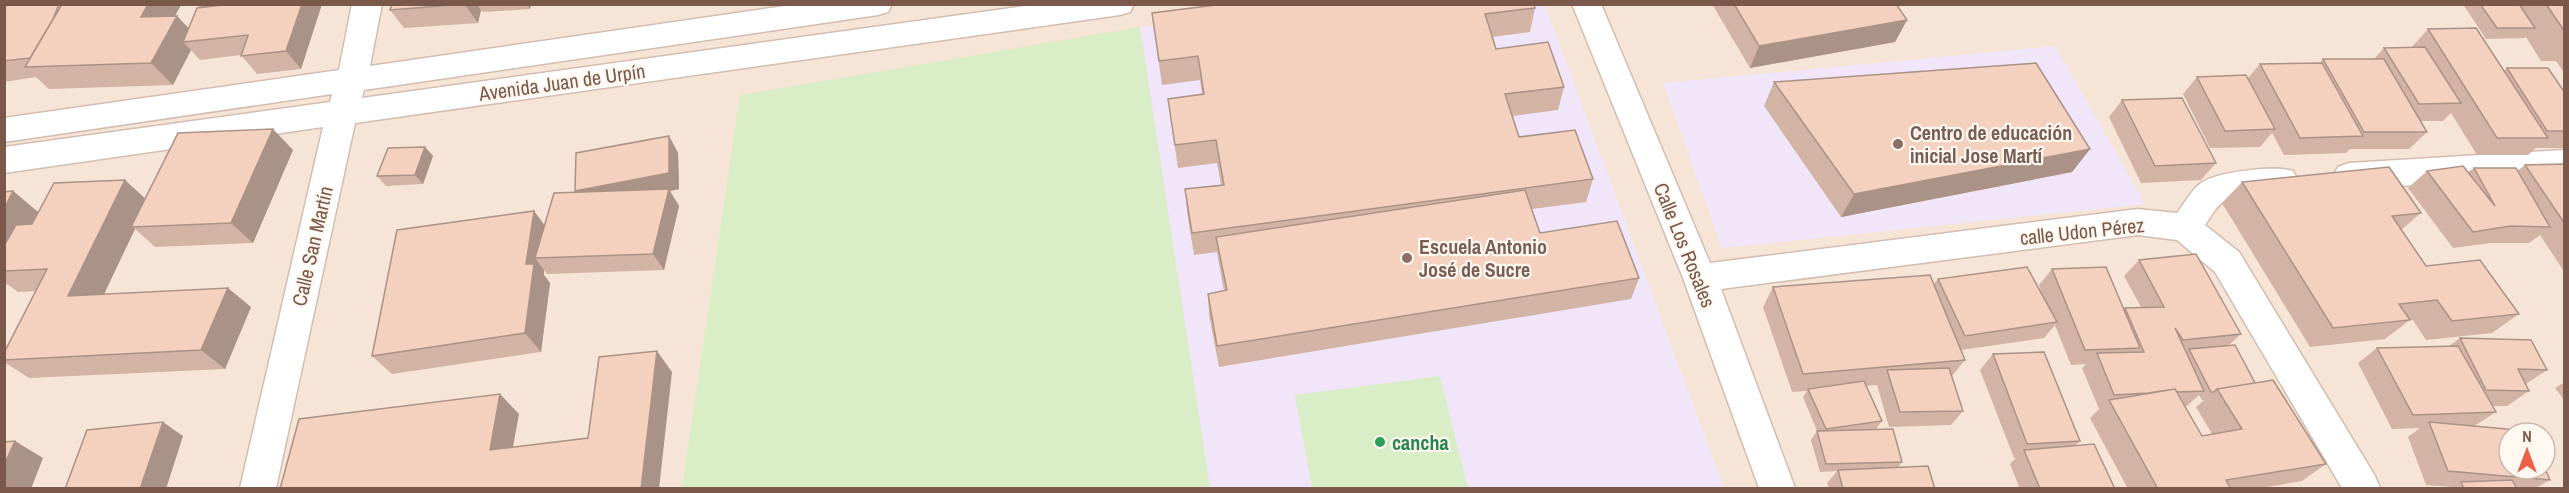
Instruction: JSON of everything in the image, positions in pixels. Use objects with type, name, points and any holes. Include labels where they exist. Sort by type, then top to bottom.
[{"type":"street","name":"Calle San Martín","points":[[258,489],[342,112],[352,79],[367,4]]},
{"type":"street","name":"Avenida Juan de Urpín","points":[[4,130],[878,4]]},
{"type":"street","name":"Avenida Juan de Urpín","points":[[4,160],[1039,10],[1120,4]]},
{"type":"street","name":"Calle Los Rosales","points":[[1586,4],[1700,278],[1777,489]]},
{"type":"street","points":[[2362,489],[2227,262],[2185,226],[2212,192],[2250,182],[2565,163]]},
{"type":"street","name":"calle Udon Pérez","points":[[1700,278],[2138,222],[2185,226]]},
{"type":"shaded area","name":"Escuela Antonio José de Sucre","points":[[1323,4],[1545,5],[1724,488],[1210,488],[1140,27]]},
{"type":"shaded area","points":[[4,5],[2564,5],[2564,488],[5,488]]},
{"type":"shaded area","name":"Centro de educación inicial Jose Martí","points":[[2055,46],[2145,204],[1722,248],[1663,83]]},
{"type":"green space","points":[[1140,27],[1210,488],[682,488],[740,95]]},
{"type":"green space","name":"cancha","points":[[1440,376],[1468,488],[1312,488],[1295,395]]},
{"type":"building","points":[[59,4],[53,19],[30,58],[4,61],[4,6]]},
{"type":"building","points":[[62,4],[148,4],[141,17],[177,16],[151,63],[25,67]]},
{"type":"building","points":[[231,4],[302,4],[286,51],[241,56],[248,35],[183,42],[197,8]]},
{"type":"building","points":[[392,4],[465,4],[390,10]]},
{"type":"building","points":[[1224,4],[1534,4],[1535,8],[1485,14],[1496,49],[1548,42],[1564,87],[1505,94],[1519,137],[1575,130],[1593,179],[1192,233],[1185,189],[1224,185],[1216,140],[1175,145],[1168,99],[1204,94],[1198,56],[1159,61],[1152,13]]},
{"type":"building","points":[[1734,4],[1896,4],[1907,20],[1759,46]]},
{"type":"building","points":[[2480,4],[2519,4],[2535,28],[2497,28]]},
{"type":"building","points":[[2546,4],[2565,4],[2565,32]]},
{"type":"building","points":[[2476,28],[2548,138],[2497,138],[2428,29]]},
{"type":"building","points":[[2425,47],[2461,103],[2419,104],[2384,48]]},
{"type":"building","points":[[2323,59],[2384,59],[2427,132],[2364,132]]},
{"type":"building","points":[[2036,63],[2090,149],[1854,194],[1774,82]]},
{"type":"building","points":[[2322,63],[2363,136],[2300,138],[2260,64]]},
{"type":"building","points":[[2507,68],[2548,68],[2565,93],[2565,131],[2547,131]]},
{"type":"building","points":[[2246,75],[2275,129],[2225,131],[2197,77]]},
{"type":"building","points":[[2182,98],[2216,163],[2155,166],[2122,100]]},
{"type":"building","points":[[273,129],[231,223],[131,227],[178,133]]},
{"type":"building","points":[[669,136],[669,173],[575,191],[576,153]]},
{"type":"building","points":[[425,147],[415,175],[377,176],[388,148]]},
{"type":"building","points":[[2565,164],[2565,224],[2525,165]]},
{"type":"building","points":[[2463,166],[2495,206],[2474,168],[2516,168],[2550,227],[2510,226],[2473,232],[2427,171]]},
{"type":"building","points":[[2389,167],[2421,213],[2392,216],[2426,266],[2480,260],[2519,314],[2452,321],[2437,300],[2399,304],[2410,320],[2333,328],[2242,182]]},
{"type":"building","points":[[125,180],[68,296],[228,288],[201,350],[4,360],[4,353],[47,269],[4,271],[4,246],[16,225],[32,224],[54,183]]},
{"type":"building","points":[[669,189],[653,254],[535,258],[554,193]]},
{"type":"building","points":[[1525,190],[1540,233],[1617,221],[1639,278],[1217,346],[1208,294],[1227,290],[1216,237]]},
{"type":"building","points":[[13,191],[4,209],[4,192]]},
{"type":"building","points":[[534,211],[526,264],[534,264],[525,333],[372,356],[397,230]]},
{"type":"building","points":[[2196,254],[2241,334],[2183,340],[2175,328],[2204,391],[2177,392],[2175,389],[2114,395],[2097,353],[2144,352],[2125,308],[2164,307],[2139,260]]},
{"type":"building","points":[[2027,267],[2057,322],[1965,336],[1938,279]]},
{"type":"building","points":[[2106,267],[2140,348],[2085,350],[2052,269]]},
{"type":"building","points":[[1930,275],[1965,360],[1803,374],[1773,287]]},
{"type":"building","points":[[2460,338],[2531,340],[2547,370],[2518,369],[2529,391],[2486,390]]},
{"type":"building","points":[[2235,345],[2255,383],[2211,392],[2189,349]]},
{"type":"building","points":[[2458,346],[2496,412],[2413,415],[2377,348]]},
{"type":"building","points":[[657,351],[641,489],[280,489],[299,419],[500,394],[490,450],[588,438],[599,357]]},
{"type":"building","points":[[2044,352],[2080,441],[2027,444],[1993,354]]},
{"type":"building","points":[[1949,368],[1963,411],[1900,412],[1887,370]]},
{"type":"building","points":[[2273,380],[2326,464],[2226,480],[2231,489],[2158,489],[2109,400],[2175,389],[2202,436],[2242,429],[2217,389]]},
{"type":"building","points":[[1864,381],[1882,421],[1826,429],[1808,389]]},
{"type":"building","points":[[163,422],[140,489],[65,489],[87,430]]},
{"type":"building","points":[[2429,422],[2497,428],[2497,475],[2448,471]]},
{"type":"building","points":[[1893,429],[1902,462],[1826,464],[1817,431]]},
{"type":"building","points":[[15,441],[4,465],[4,442]]},
{"type":"building","points":[[2094,444],[2115,489],[2040,489],[2024,450]]},
{"type":"building","points":[[1928,466],[1935,489],[1843,489],[1838,470]]},
{"type":"building","points":[[2513,481],[2517,489],[2464,489],[2461,482]]},
{"type":"place","name":"Centro de educación inicial Jose Martí","points":[[1898,144]]},
{"type":"place","name":"Escuela Antonio José de Sucre","points":[[1407,258]]},
{"type":"place","name":"cancha","points":[[1380,442]]}]
